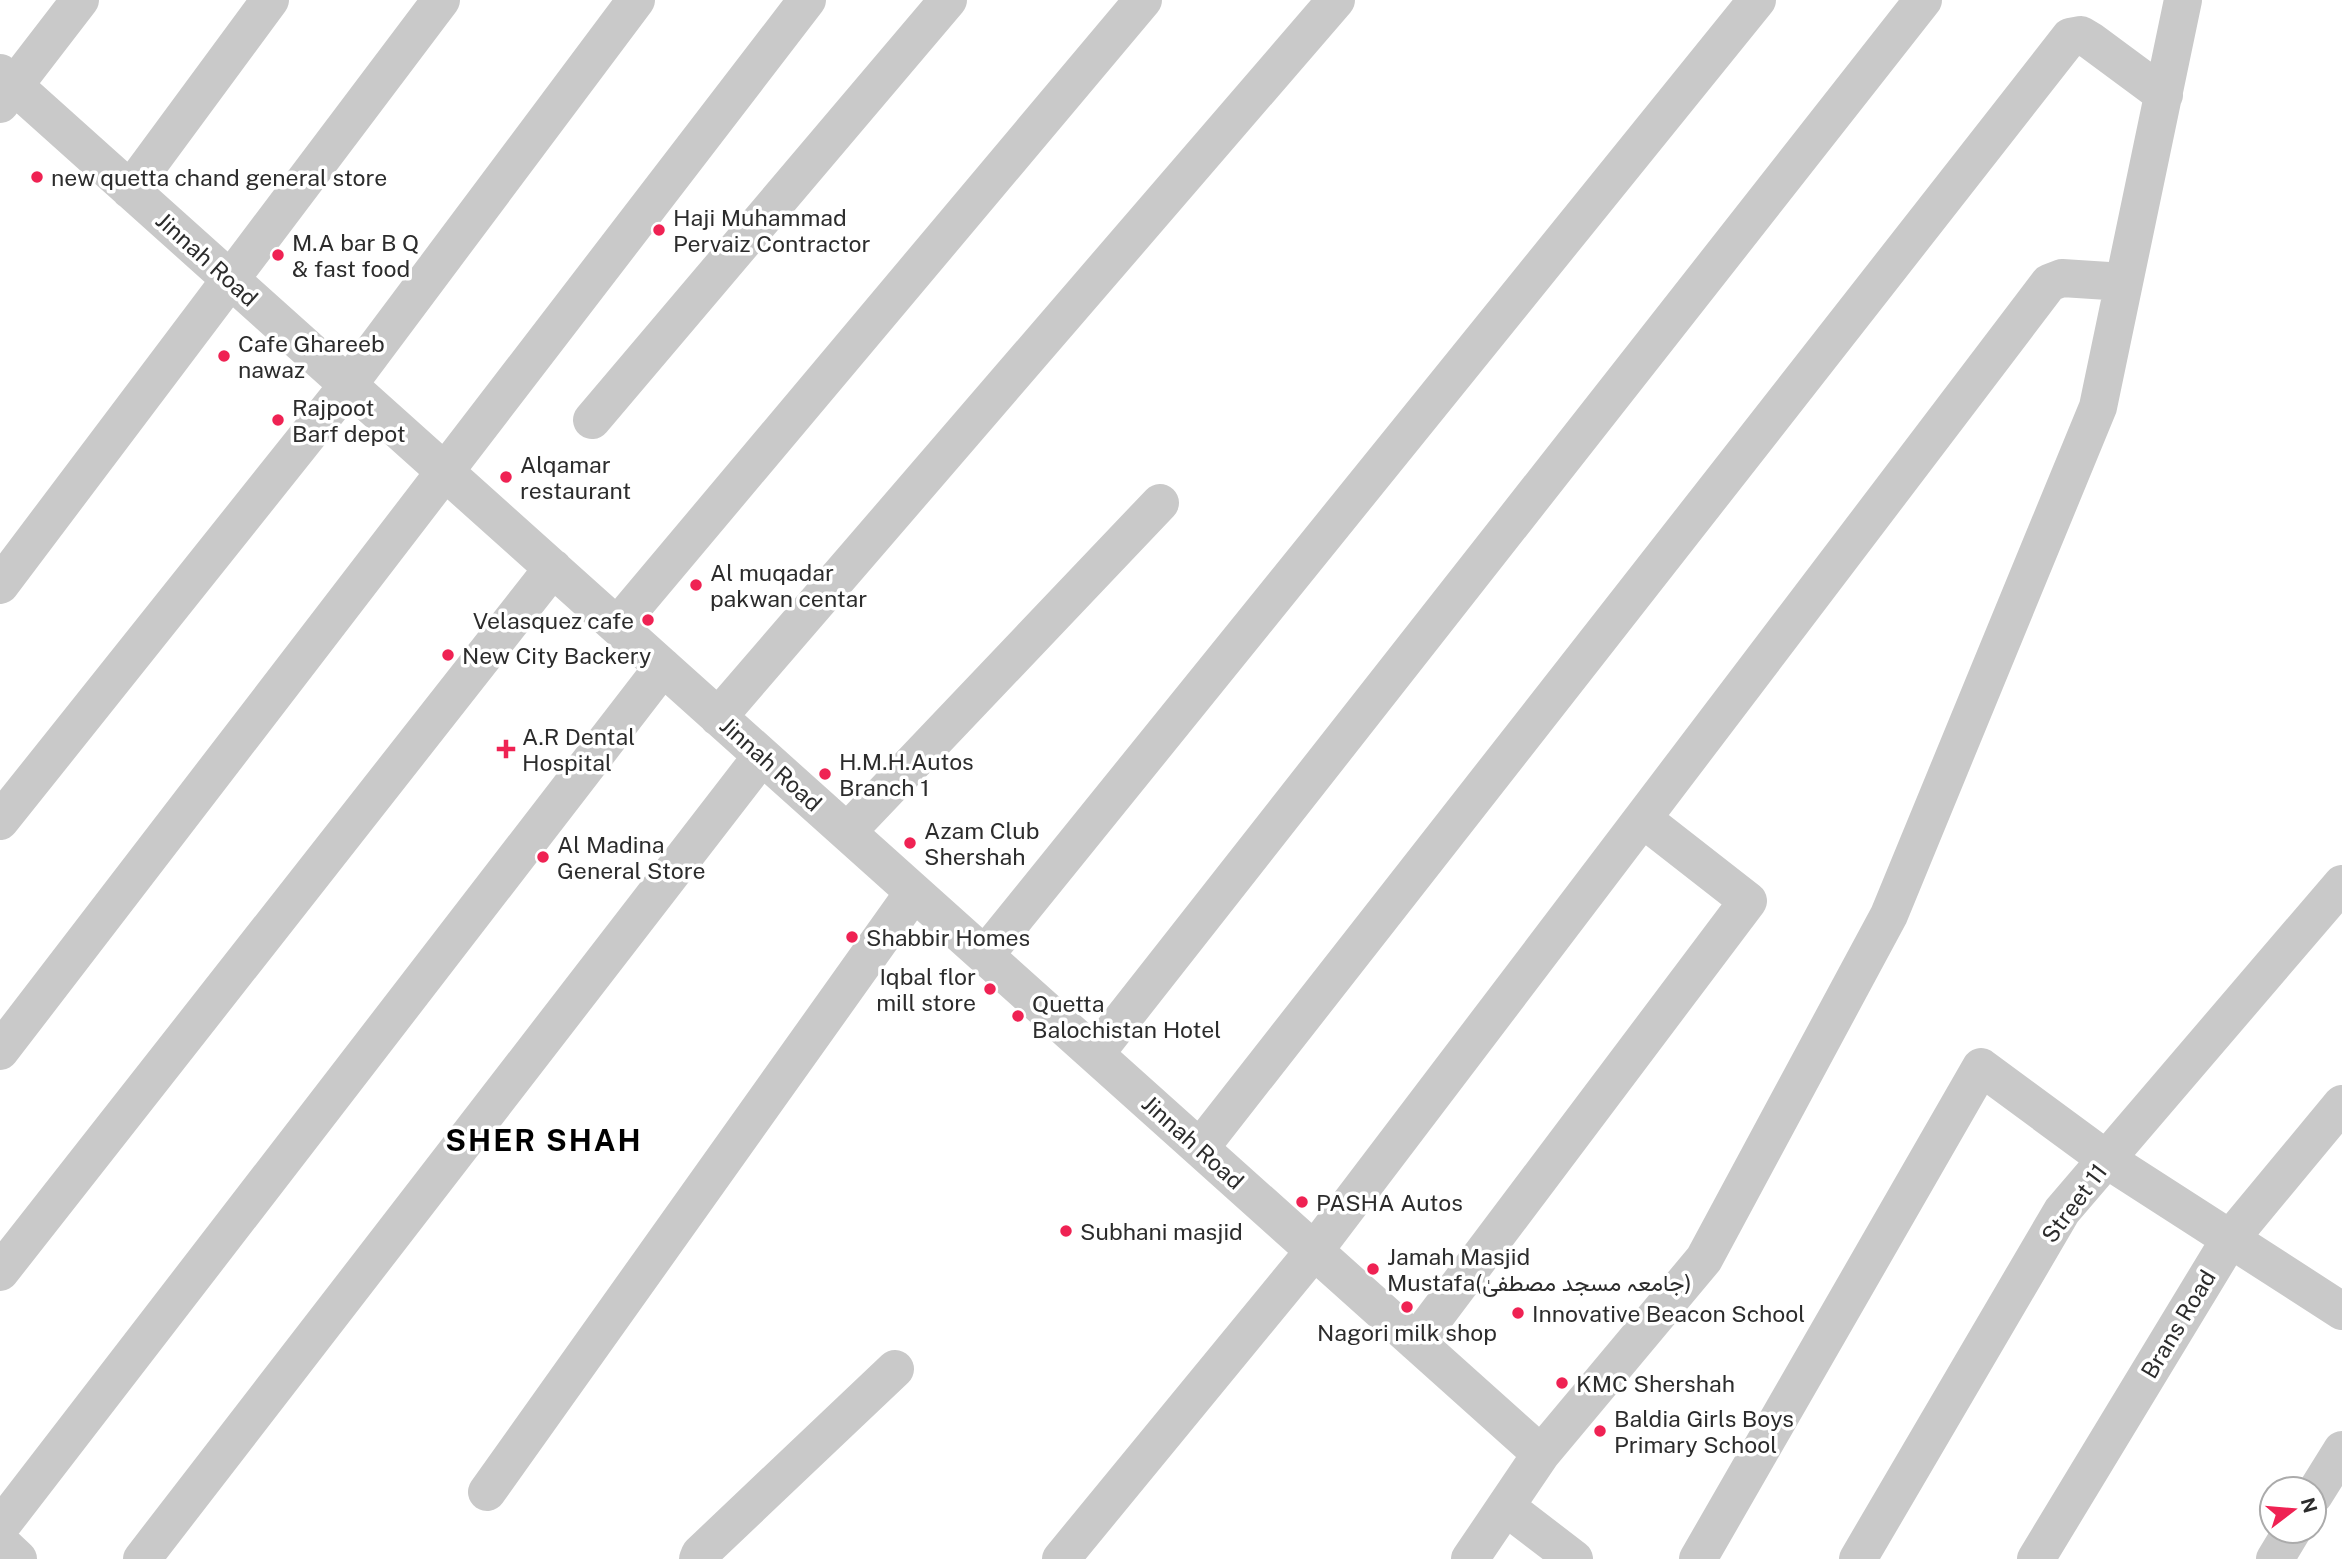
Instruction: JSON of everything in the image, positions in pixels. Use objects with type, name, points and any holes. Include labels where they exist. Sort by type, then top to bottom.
[{"type":"street","points":[[5,88],[80,0]]},
{"type":"street","points":[[130,190],[270,0]]},
{"type":"street","points":[[0,585],[441,0]]},
{"type":"street","points":[[0,821],[348,385],[636,0]]},
{"type":"street","points":[[0,1051],[807,0]]},
{"type":"street","points":[[592,420],[948,0]]},
{"type":"street","points":[[617,626],[1143,0]]},
{"type":"street","points":[[718,717],[1336,0]]},
{"type":"street","points":[[985,955],[1757,0]]},
{"type":"street","points":[[1095,1054],[1923,0]]},
{"type":"street","points":[[1470,1559],[1541,1454],[1704,1259],[1889,915],[2098,408],[2183,0]]},
{"type":"street","points":[[1200,1148],[2070,37],[2081,35],[2091,41],[2164,95]]},
{"type":"street","name":"Jinnah Road","points":[[5,88],[130,190],[1541,1454]]},
{"type":"street","points":[[1061,1559],[1314,1251],[2049,283],[2062,278],[2124,282]]},
{"type":"street","points":[[847,832],[1160,503]]},
{"type":"street","points":[[0,1272],[553,569]]},
{"type":"street","points":[[0,1527],[663,667]]},
{"type":"street","points":[[142,1559],[762,756]]},
{"type":"street","points":[[1416,1342],[1748,901],[1643,819]]},
{"type":"street","name":"Street 11","points":[[1858,1559],[2062,1211],[2342,884]]},
{"type":"street","points":[[486,1492],[914,892]]},
{"type":"street","points":[[1698,1559],[1981,1067],[2106,1159],[2342,1311]]},
{"type":"street","name":"Brans Road","points":[[2036,1559],[2230,1239],[2342,1104]]},
{"type":"street","points":[[698,1559],[700,1554],[895,1368]]},
{"type":"street","points":[[2327,1475],[2342,1450]]},
{"type":"street","points":[[1506,1507],[1574,1559]]},
{"type":"street","points":[[0,1542],[18,1559]]},
{"type":"place","name":"new quetta chand general store","points":[[37,177]]},
{"type":"place","name":"Haji Muhammad Pervaiz Contractor","points":[[659,230]]},
{"type":"place","name":"M.A bar B Q & fast food","points":[[278,255]]},
{"type":"place","name":"Cafe Ghareeb nawaz","points":[[224,356]]},
{"type":"place","name":"Rajpoot Barf depot","points":[[278,420]]},
{"type":"place","name":"Alqamar restaurant","points":[[506,477]]},
{"type":"place","name":"Al muqadar pakwan centar","points":[[696,585]]},
{"type":"place","name":"Velasquez cafe","points":[[648,620]]},
{"type":"place","name":"New City Backery","points":[[448,655]]},
{"type":"place","name":"A.R Dental Hospital","points":[[506,749]]},
{"type":"place","name":"H.M.H.Autos Branch 1","points":[[825,774]]},
{"type":"place","name":"Azam Club Shershah","points":[[910,843]]},
{"type":"place","name":"Al Madina General Store","points":[[543,857]]},
{"type":"place","name":"Shabbir Homes","points":[[852,937]]},
{"type":"place","name":"Iqbal flor mill store","points":[[990,989]]},
{"type":"place","name":"Quetta Balochistan Hotel","points":[[1018,1016]]},
{"type":"place","name":"PASHA Autos","points":[[1302,1202]]},
{"type":"place","name":"Subhani masjid","points":[[1066,1231]]},
{"type":"place","name":"Jamah Masjid Mustafa(جامعہ مسجد مصطفیٰ)","points":[[1373,1269]]},
{"type":"place","name":"Nagori milk shop","points":[[1407,1307]]},
{"type":"place","name":"Innovative Beacon School","points":[[1518,1313]]},
{"type":"place","name":"KMC Shershah","points":[[1562,1383]]},
{"type":"place","name":"Baldia Girls Boys Primary School","points":[[1600,1431]]},
{"type":"district","name":"SHER SHAH","points":[[544,1140]]}]
